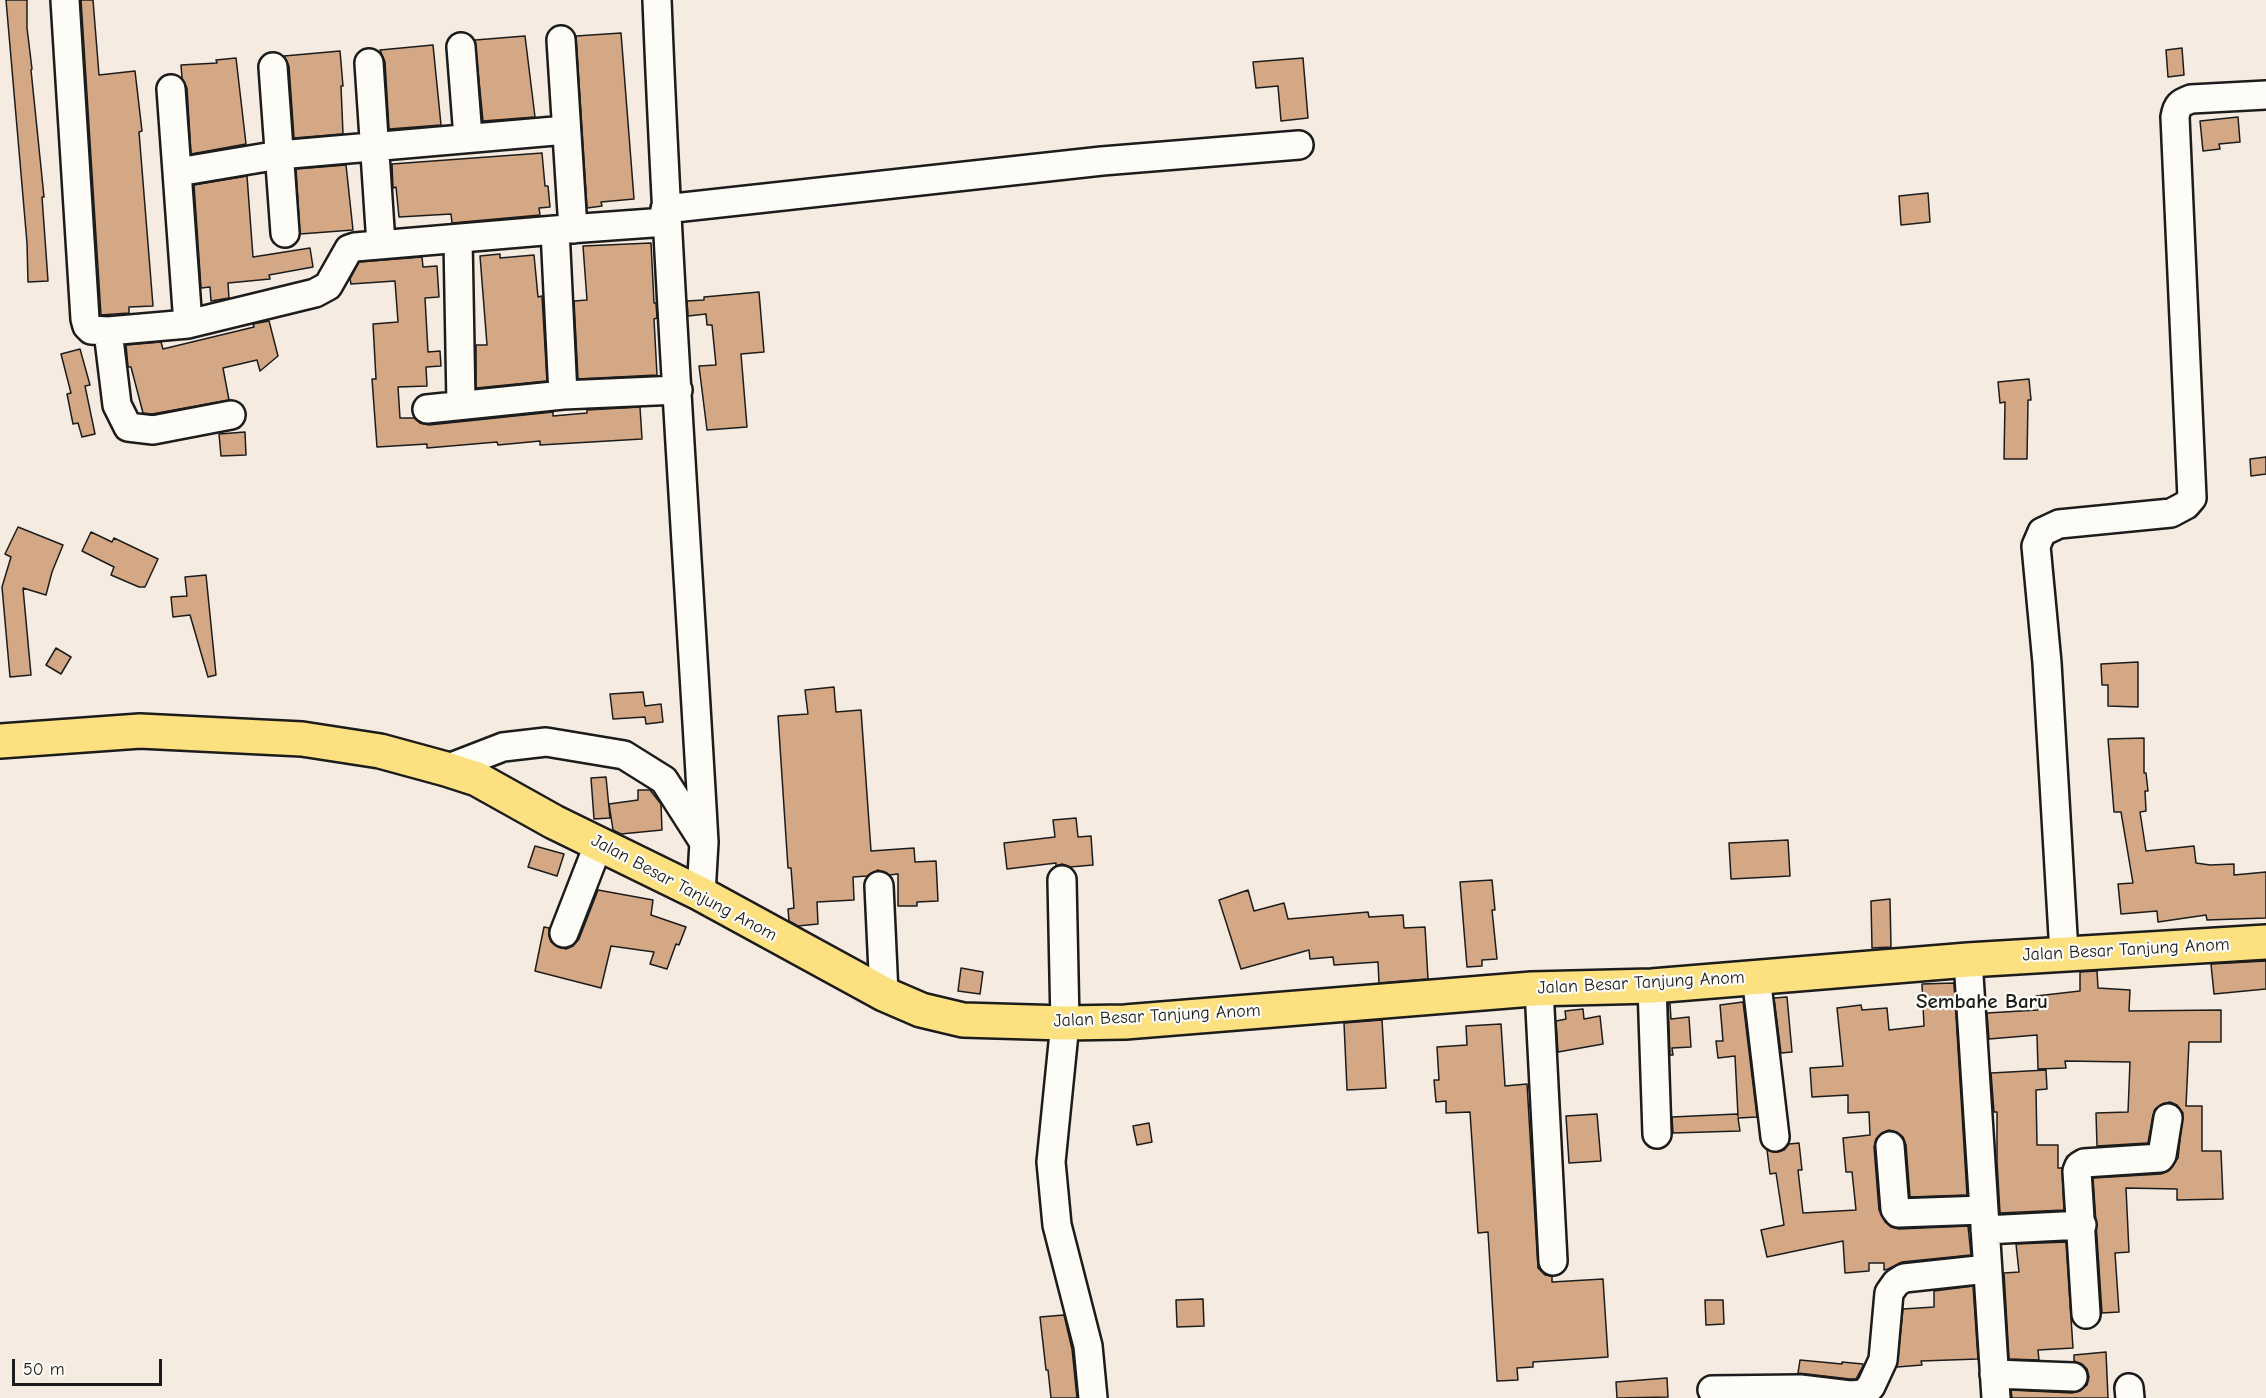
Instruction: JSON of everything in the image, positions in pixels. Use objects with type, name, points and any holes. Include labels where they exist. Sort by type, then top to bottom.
[{"type":"main road","name":"Jalan Besar Tanjung Anom","points":[[0,741],[140,731],[302,738],[380,751],[446,769],[477,779],[554,822],[701,894],[884,994],[921,1010],[963,1020],[1125,1022],[1466,993],[1652,986],[2064,953],[2266,942]]},
{"type":"street","points":[[65,0],[85,319],[91,330],[108,331],[188,324],[315,293],[328,286],[350,249],[381,244],[564,229],[1102,161],[1299,145]]},
{"type":"street","points":[[657,0],[666,215],[704,842],[701,894]]},
{"type":"street","points":[[561,39],[566,130],[563,395]]},
{"type":"street","points":[[460,47],[468,137]]},
{"type":"street","points":[[369,63],[381,244]]},
{"type":"street","points":[[273,67],[285,233]]},
{"type":"street","points":[[171,89],[188,324]]},
{"type":"street","points":[[2064,953],[2047,663],[2036,546],[2042,532],[2059,524],[2171,513],[2186,505],[2192,498],[2175,117],[2177,107],[2181,102],[2192,99],[2266,95]]},
{"type":"street","points":[[177,171],[279,155],[566,130]]},
{"type":"street","points":[[458,239],[461,404]]},
{"type":"street","points":[[108,331],[117,405],[128,427],[153,430],[231,415]]},
{"type":"street","points":[[427,409],[563,395],[678,390]]},
{"type":"street","points":[[446,769],[503,747],[546,742],[624,755],[664,780],[704,842]]},
{"type":"street","points":[[564,933],[599,843]]},
{"type":"street","points":[[1062,880],[1065,1023],[1051,1162],[1058,1225],[1088,1346],[1093,1398]]},
{"type":"street","points":[[879,886],[884,994]]},
{"type":"street","points":[[1968,960],[1995,1386],[2073,1377]]},
{"type":"street","points":[[1756,976],[1775,1137]]},
{"type":"street","points":[[1652,986],[1657,1134]]},
{"type":"street","points":[[1539,990],[1553,1261]]},
{"type":"street","points":[[2086,1314],[2077,1171],[2079,1166],[2084,1162],[2160,1158],[2168,1118]]},
{"type":"street","points":[[1890,1146],[1895,1209],[1898,1214],[2082,1225]]},
{"type":"street","points":[[1712,1390],[1800,1389],[1850,1395],[1864,1394],[1871,1386],[1884,1360],[1889,1293],[1896,1283],[1904,1278],[1988,1269]]},
{"type":"building","points":[[6,0],[27,0],[27,28],[44,197],[42,197],[48,281],[28,282],[27,243]]},
{"type":"building","points":[[81,0],[93,0],[99,75],[135,71],[142,131],[139,132],[153,306],[129,307],[129,313],[101,315]]},
{"type":"building","points":[[621,33],[634,199],[601,202],[602,206],[587,208],[576,36]]},
{"type":"building","points":[[525,36],[535,117],[483,121],[475,40]]},
{"type":"building","points":[[433,45],[441,125],[389,129],[385,62],[380,50]]},
{"type":"building","points":[[2182,48],[2184,75],[2168,77],[2166,50]]},
{"type":"building","points":[[340,51],[343,134],[294,138],[289,66],[284,56]]},
{"type":"building","points":[[236,58],[246,144],[191,154],[187,88],[182,78],[181,65],[217,63],[216,60]]},
{"type":"building","points":[[1303,58],[1308,118],[1281,121],[1278,86],[1256,88],[1253,62]]},
{"type":"building","points":[[2238,117],[2240,142],[2219,144],[2220,149],[2203,151],[2200,121]]},
{"type":"building","points":[[542,153],[545,186],[548,186],[550,207],[539,208],[540,215],[452,223],[451,214],[399,217],[396,187],[393,188],[392,164]]},
{"type":"building","points":[[346,165],[353,230],[300,234],[296,169]]},
{"type":"building","points":[[247,176],[253,257],[310,248],[313,267],[269,275],[270,279],[228,283],[229,298],[211,301],[210,287],[201,288],[194,185]]},
{"type":"building","points":[[1928,193],[1930,222],[1901,225],[1899,196]]},
{"type":"building","points":[[651,243],[657,318],[654,319],[657,375],[578,379],[574,301],[587,300],[583,246]]},
{"type":"building","points":[[500,254],[500,258],[534,255],[538,297],[542,296],[547,381],[476,388],[476,345],[487,345],[480,256]]},
{"type":"building","points":[[422,257],[423,267],[437,266],[439,297],[425,298],[428,352],[440,351],[441,366],[426,367],[427,386],[398,387],[400,418],[414,418],[420,423],[429,425],[553,412],[553,416],[587,413],[587,410],[640,407],[642,439],[540,445],[540,441],[427,448],[427,444],[377,447],[372,379],[376,379],[373,324],[398,322],[395,281],[351,284],[350,279],[359,262]]},
{"type":"building","points":[[759,292],[764,352],[741,354],[747,427],[707,430],[699,366],[716,365],[712,325],[707,325],[706,314],[688,316],[687,301],[704,300],[704,297]]},
{"type":"building","points":[[269,321],[278,356],[260,371],[257,360],[223,368],[229,400],[152,414],[143,413],[131,367],[128,367],[126,345],[161,342],[163,349],[254,327],[253,324]]},
{"type":"building","points":[[80,349],[90,385],[85,386],[95,434],[82,437],[78,423],[73,424],[67,394],[71,393],[61,354]]},
{"type":"building","points":[[2029,379],[2031,400],[2028,400],[2027,459],[2004,459],[2005,402],[2000,403],[1998,382]]},
{"type":"building","points":[[245,432],[246,455],[221,456],[219,434]]},
{"type":"building","points":[[2266,457],[2266,474],[2251,476],[2250,459]]},
{"type":"building","points":[[18,527],[63,545],[46,595],[23,588],[31,675],[10,677],[2,587],[11,557],[5,554]]},
{"type":"building","points":[[91,532],[112,542],[114,538],[158,559],[145,587],[139,587],[111,575],[114,567],[82,551]]},
{"type":"building","points":[[206,575],[216,675],[208,677],[190,615],[173,617],[171,597],[187,596],[185,577]]},
{"type":"building","points":[[56,648],[71,657],[61,674],[46,665]]},
{"type":"building","points":[[2138,662],[2138,707],[2108,706],[2108,685],[2102,685],[2101,664]]},
{"type":"building","points":[[834,687],[836,712],[861,710],[871,851],[914,848],[915,862],[936,861],[938,901],[917,902],[917,906],[898,906],[898,874],[889,875],[878,870],[867,876],[853,877],[854,900],[817,902],[818,924],[798,926],[789,921],[788,909],[794,908],[791,868],[788,868],[778,716],[808,714],[805,690]]},
{"type":"building","points":[[643,692],[645,706],[661,704],[663,722],[646,724],[645,717],[613,719],[610,694]]},
{"type":"building","points":[[2144,738],[2144,773],[2146,773],[2148,791],[2145,791],[2146,811],[2140,812],[2146,851],[2194,846],[2196,863],[2234,864],[2234,875],[2266,872],[2266,918],[2207,920],[2206,915],[2158,922],[2157,911],[2121,914],[2118,884],[2133,883],[2121,812],[2114,812],[2108,739]]},
{"type":"building","points":[[606,777],[610,818],[594,819],[591,778]]},
{"type":"building","points":[[638,790],[650,790],[661,804],[662,830],[621,834],[613,830],[609,804],[638,800]]},
{"type":"building","points":[[1076,818],[1078,837],[1091,836],[1093,865],[1070,867],[1062,864],[1056,866],[1056,863],[1007,869],[1004,843],[1055,837],[1053,820]]},
{"type":"building","points":[[1788,840],[1790,876],[1731,879],[1729,843]]},
{"type":"building","points":[[535,846],[564,854],[557,876],[528,867]]},
{"type":"building","points":[[1492,880],[1495,910],[1492,910],[1497,959],[1482,960],[1482,966],[1467,967],[1460,882]]},
{"type":"building","points":[[598,890],[653,900],[651,915],[686,927],[679,945],[676,944],[667,969],[650,964],[654,952],[611,946],[601,988],[535,971],[544,927],[549,928],[551,942],[558,947],[566,949],[573,946],[579,939]]},
{"type":"building","points":[[1248,890],[1254,911],[1284,903],[1288,919],[1368,912],[1369,917],[1403,915],[1404,928],[1425,927],[1428,979],[1379,983],[1378,962],[1334,965],[1333,957],[1310,959],[1309,950],[1241,969],[1219,900]]},
{"type":"building","points":[[1890,899],[1891,947],[1872,948],[1871,901]]},
{"type":"building","points":[[2266,961],[2266,989],[2214,994],[2211,964]]},
{"type":"building","points":[[961,968],[983,972],[980,994],[958,991]]},
{"type":"building","points":[[2097,971],[2098,988],[2130,990],[2129,1011],[2221,1010],[2221,1042],[2189,1042],[2186,1106],[2202,1106],[2202,1151],[2221,1151],[2223,1199],[2177,1200],[2177,1189],[2126,1188],[2129,1252],[2115,1253],[2119,1312],[2102,1313],[2093,1178],[2161,1174],[2168,1171],[2178,1158],[2183,1113],[2177,1105],[2170,1102],[2162,1104],[2155,1109],[2148,1143],[2097,1146],[2096,1113],[2128,1112],[2130,1062],[2065,1061],[2066,1068],[2038,1069],[2037,1035],[1989,1039],[1987,1013],[2038,1010],[2036,996],[2080,991],[2080,972]]},
{"type":"building","points":[[1954,983],[1967,1195],[1910,1197],[1906,1145],[1903,1137],[1889,1130],[1876,1139],[1874,1147],[1879,1210],[1885,1222],[1899,1229],[1968,1226],[1971,1255],[1902,1262],[1884,1270],[1884,1263],[1869,1263],[1869,1271],[1845,1273],[1843,1241],[1767,1257],[1761,1230],[1784,1225],[1776,1173],[1770,1174],[1767,1150],[1777,1152],[1784,1150],[1789,1144],[1799,1143],[1802,1170],[1798,1170],[1803,1213],[1856,1210],[1852,1172],[1846,1172],[1843,1138],[1870,1135],[1869,1112],[1848,1113],[1848,1095],[1812,1097],[1810,1068],[1843,1066],[1837,1008],[1861,1005],[1862,1010],[1887,1008],[1889,1030],[1924,1026],[1922,984]]},
{"type":"building","points":[[1787,997],[1792,1052],[1781,1053],[1774,998]]},
{"type":"building","points":[[1743,1002],[1757,1117],[1738,1118],[1740,1131],[1673,1133],[1672,1117],[1737,1114],[1738,1116],[1735,1056],[1718,1058],[1716,1041],[1723,1041],[1720,1005]]},
{"type":"building","points":[[1668,1004],[1670,1004],[1671,1019],[1689,1017],[1691,1047],[1672,1048],[1673,1055],[1670,1055]]},
{"type":"building","points":[[1583,1009],[1584,1019],[1600,1016],[1603,1044],[1558,1052],[1556,1021],[1566,1019],[1565,1011]]},
{"type":"building","points":[[1382,1020],[1386,1088],[1347,1090],[1344,1023]]},
{"type":"building","points":[[1501,1024],[1505,1086],[1527,1084],[1538,1268],[1545,1275],[1552,1276],[1552,1282],[1603,1279],[1608,1357],[1533,1362],[1533,1367],[1517,1368],[1518,1380],[1497,1381],[1488,1232],[1478,1233],[1470,1112],[1446,1113],[1446,1101],[1436,1102],[1434,1080],[1439,1080],[1437,1047],[1467,1045],[1466,1026]]},
{"type":"building","points":[[2046,1070],[2047,1089],[2036,1090],[2037,1145],[2058,1145],[2058,1168],[2062,1168],[2064,1210],[2000,1213],[1997,1112],[1994,1112],[1991,1073]]},
{"type":"building","points":[[1597,1114],[1601,1161],[1569,1163],[1566,1116]]},
{"type":"building","points":[[1149,1123],[1152,1142],[1137,1145],[1133,1126]]},
{"type":"building","points":[[2066,1242],[2073,1348],[2038,1350],[2039,1360],[2009,1359],[2004,1273],[2019,1272],[2016,1244]]},
{"type":"building","points":[[1973,1286],[1978,1359],[1921,1361],[1922,1365],[1897,1367],[1903,1309],[1934,1307],[1934,1291]]},
{"type":"building","points":[[1203,1299],[1204,1326],[1177,1327],[1176,1300]]},
{"type":"building","points":[[1705,1300],[1723,1300],[1724,1324],[1706,1325]]},
{"type":"building","points":[[1064,1315],[1072,1349],[1077,1398],[1051,1398],[1040,1317]]},
{"type":"building","points":[[2106,1352],[2108,1398],[2012,1398],[2011,1390],[2072,1393],[2080,1391],[2087,1385],[2089,1377],[2087,1369],[2074,1361],[2074,1355]]},
{"type":"building","points":[[1800,1360],[1863,1364],[1863,1366],[1856,1379],[1850,1379],[1798,1373]]},
{"type":"building","points":[[1667,1378],[1668,1397],[1617,1398],[1616,1382]]},
{"type":"district","name":"Sembahe Baru","points":[[1982,1002]]}]
